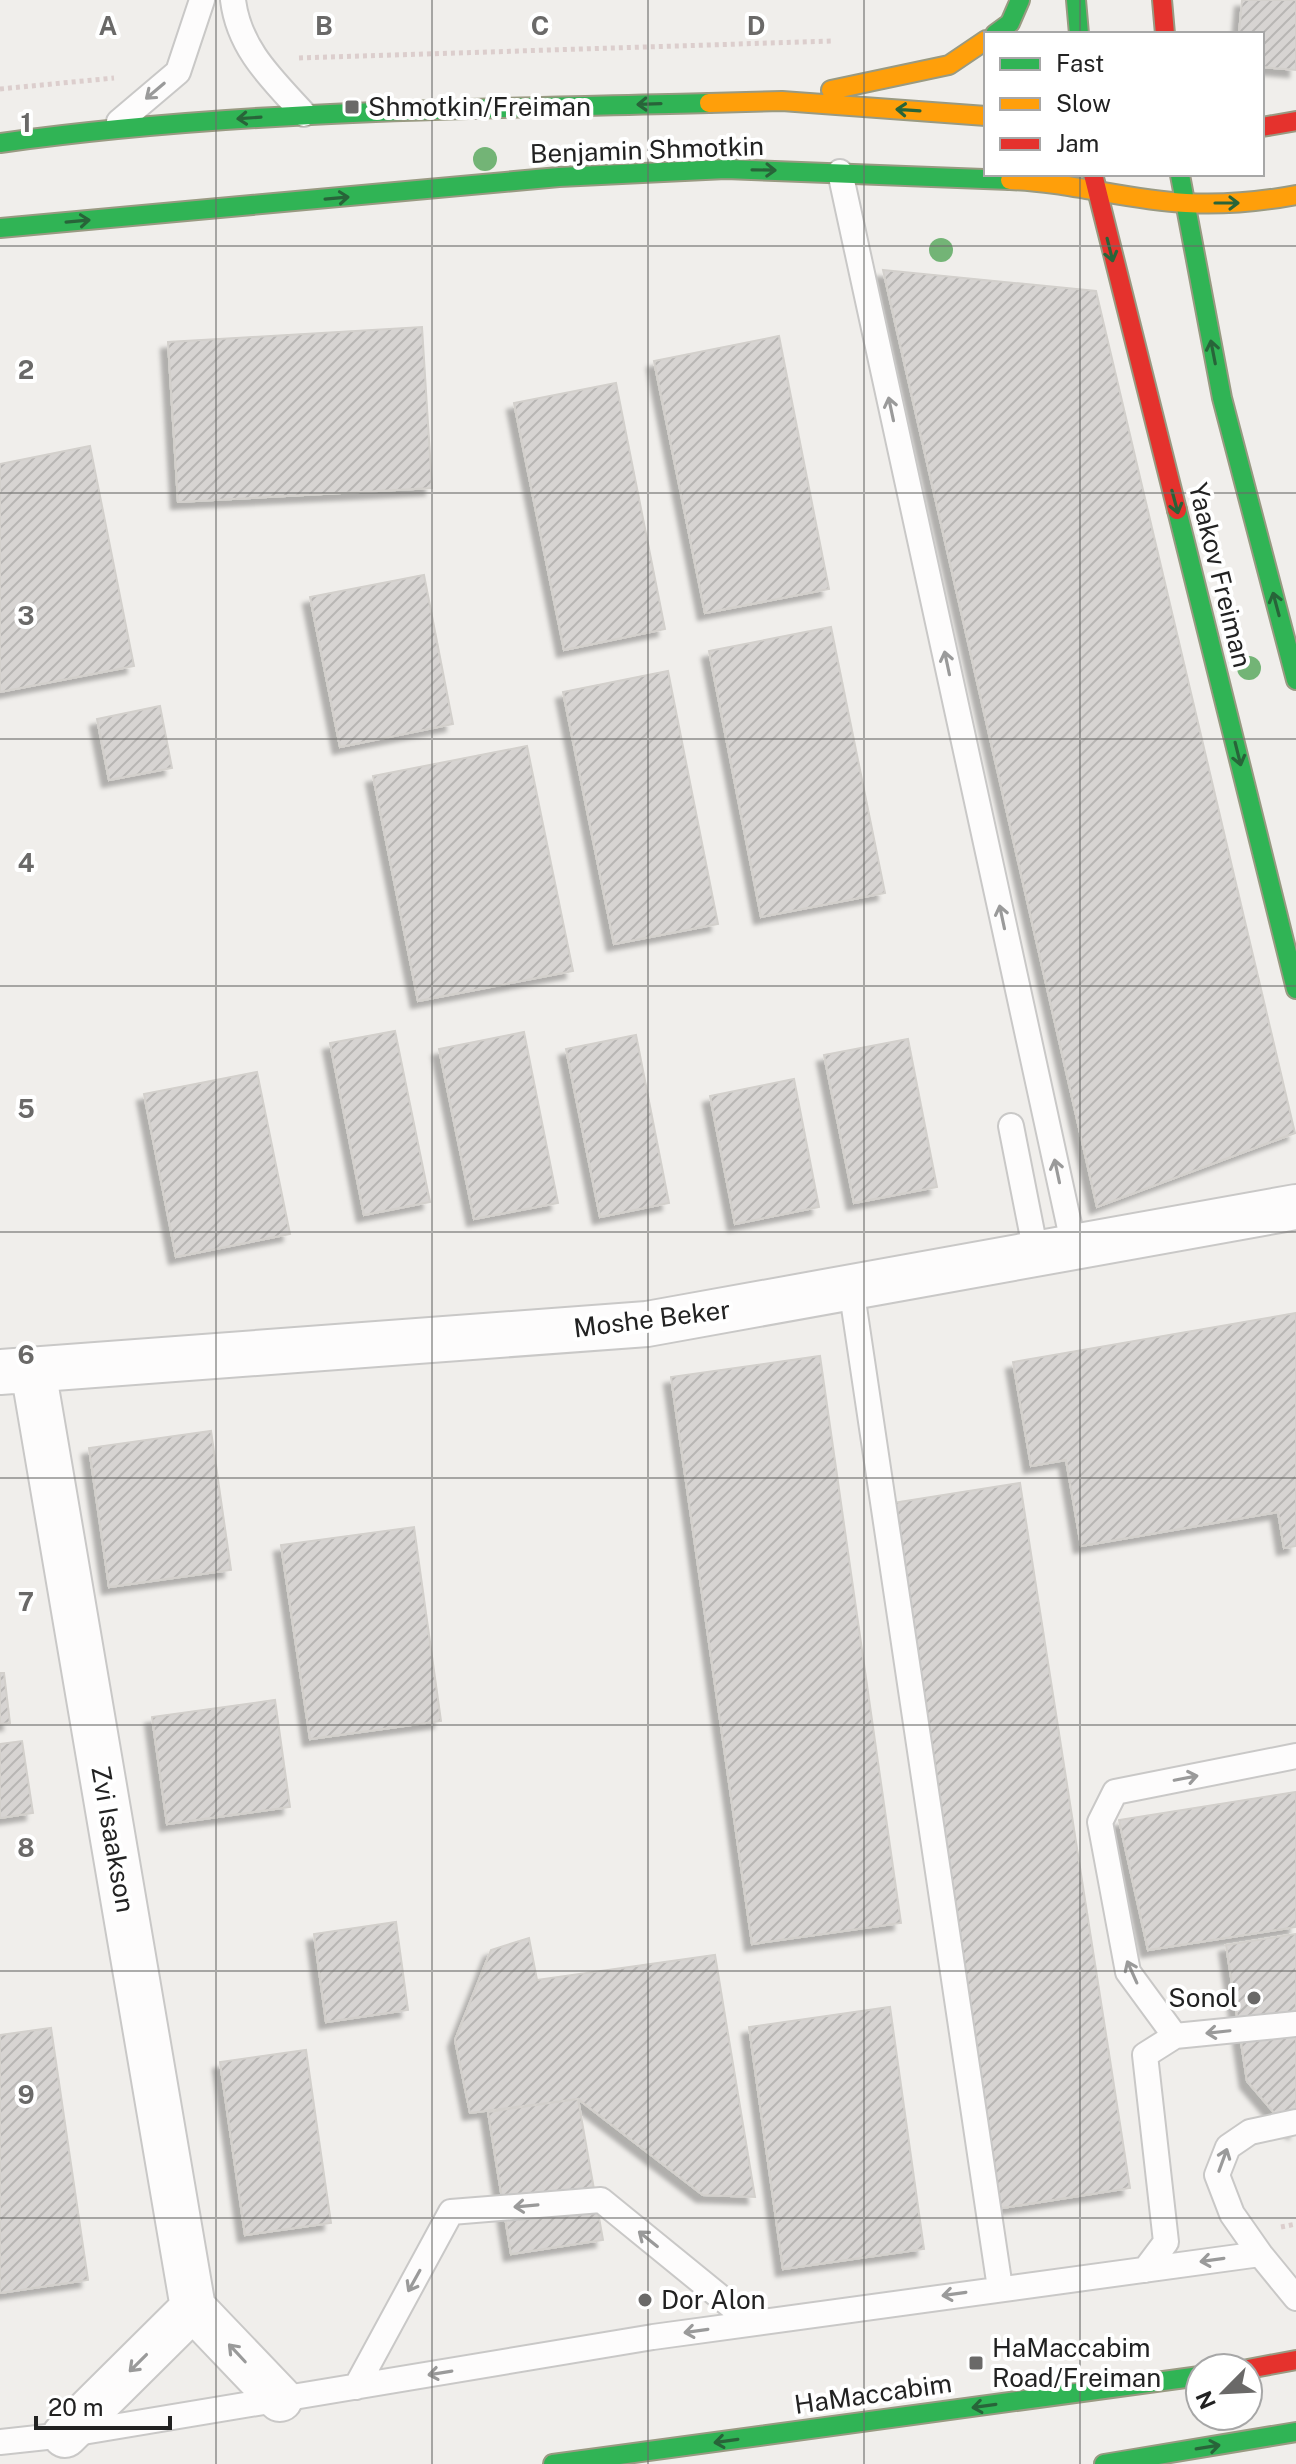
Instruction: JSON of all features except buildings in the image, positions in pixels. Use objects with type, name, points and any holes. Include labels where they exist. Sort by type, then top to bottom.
[{"type":"main road","points":[[998,32],[1010,23],[1020,0]]},
{"type":"main road","points":[[1076,0],[1079,32]]},
{"type":"main road","points":[[1162,0],[1165,32]]},
{"type":"main road","points":[[782,101],[949,65],[984,41]]},
{"type":"main road","name":"Benjamin Shmotkin","points":[[0,143],[113,127],[304,114],[782,101],[984,116]]},
{"type":"main road","points":[[1264,127],[1296,121]]},
{"type":"main road","name":"Benjamin Shmotkin","points":[[0,228],[559,177],[726,169],[1094,181],[1184,203],[1255,203],[1296,195]]},
{"type":"main road","name":"Yaakov Freiman","points":[[1180,176],[1222,398],[1296,680]]},
{"type":"main road","name":"Yaakov Freiman","points":[[1094,181],[1296,989]]},
{"type":"main road","points":[[1264,2366],[1296,2360]]},
{"type":"main road","name":"HaMaccabim","points":[[553,2464],[1184,2378]]},
{"type":"main road","points":[[1104,2464],[1296,2432]]},
{"type":"street","name":"Moshe Beker","points":[[17,1371],[647,1324],[1296,1207]]},
{"type":"street","name":"Zvi Isaakson","points":[[17,1371],[193,2308]]},
{"type":"street","points":[[65,2435],[193,2308],[280,2399]]},
{"type":"lane","points":[[113,127],[178,72],[202,0]]},
{"type":"lane","points":[[233,0],[236,24],[254,59],[304,114]]},
{"type":"lane","points":[[840,172],[1055,1250]]},
{"type":"lane","points":[[1011,1126],[1055,1250]]},
{"type":"lane","points":[[851,1287],[1000,2288]]},
{"type":"lane","points":[[1175,2036],[1128,1972],[1100,1822],[1115,1792],[1296,1756]]},
{"type":"lane","points":[[1145,2270],[1166,2242],[1145,2055],[1175,2036],[1296,2024]]},
{"type":"lane","points":[[1296,2122],[1250,2132],[1228,2147],[1217,2175],[1232,2214],[1296,2298]]},
{"type":"lane","points":[[356,2387],[451,2212],[601,2200],[752,2323]]},
{"type":"lane","points":[[0,2442],[65,2435],[752,2323],[1260,2254]]},
{"type":"path","points":[[254,59],[842,41]]},
{"type":"path","points":[[0,89],[178,72]]},
{"type":"traffic: fast","points":[[998,32],[1010,23],[1020,0]]},
{"type":"traffic: fast","points":[[1076,0],[1079,32]]},
{"type":"traffic: fast","points":[[0,143],[265,117],[709,103]]},
{"type":"traffic: fast","points":[[0,228],[559,177],[726,169],[1010,180]]},
{"type":"traffic: fast","points":[[1180,176],[1222,398],[1296,680]]},
{"type":"traffic: fast","points":[[1177,510],[1296,989]]},
{"type":"traffic: fast","points":[[553,2464],[1184,2378]]},
{"type":"traffic: fast","points":[[1104,2464],[1296,2432]]},
{"type":"traffic: slow","points":[[831,90],[949,65],[984,41]]},
{"type":"traffic: slow","points":[[709,103],[782,101],[984,116]]},
{"type":"traffic: slow","points":[[1010,180],[1186,203],[1214,204],[1296,195]]},
{"type":"traffic: jam","points":[[1162,0],[1165,32]]},
{"type":"traffic: jam","points":[[1264,127],[1296,121]]},
{"type":"traffic: jam","points":[[1094,176],[1177,510]]},
{"type":"traffic: jam","points":[[1264,2366],[1296,2360]]},
{"type":"place","name":"Shmotkin/Freiman","points":[[352,107]]},
{"type":"place","name":"Sonol","points":[[1254,1998]]},
{"type":"place","name":"Dor Alon","points":[[645,2300]]},
{"type":"place","name":"HaMaccabim Road/Freiman","points":[[976,2363]]}]
